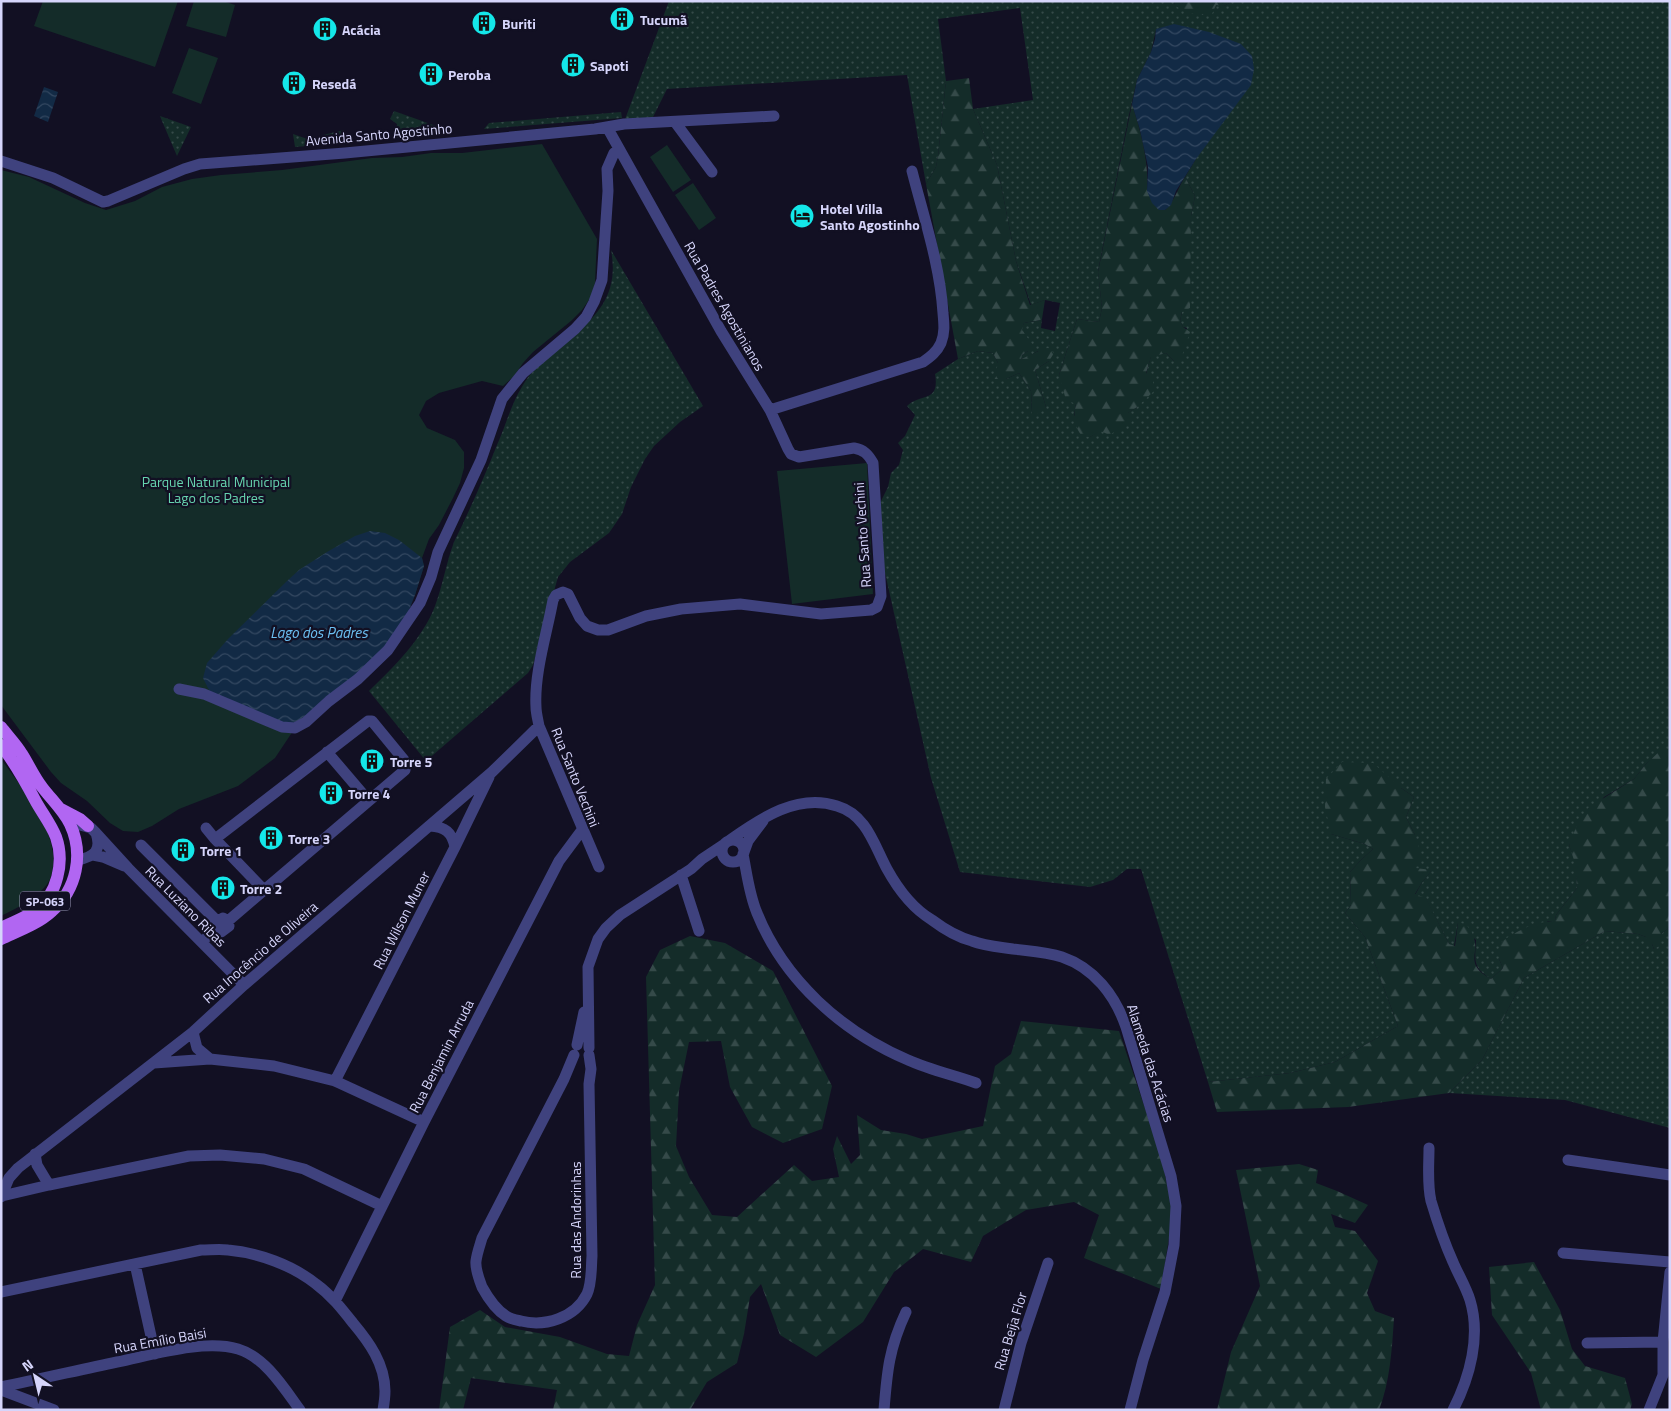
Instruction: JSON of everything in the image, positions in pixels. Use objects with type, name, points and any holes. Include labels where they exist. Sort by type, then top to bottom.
[{"type":"main road","name":"SP-063","points":[[1,727],[22,753],[41,786],[61,810],[70,825],[76,843],[77,860],[77,868],[72,884],[51,912],[1,939]]},
{"type":"main road","name":"SP-063","points":[[1,745],[19,771],[50,824],[56,837],[59,853],[59,868],[55,884],[42,904],[35,911],[1,928]]},
{"type":"main road","points":[[61,810],[80,819],[92,830]]},
{"type":"main road","points":[[56,837],[63,829],[70,825]]},
{"type":"main road","points":[[59,853],[77,860]]},
{"type":"street","name":"Avenida Santo Agostinho","points":[[1,161],[53,178],[103,202],[184,168],[200,164],[344,153],[624,124],[774,116]]},
{"type":"street","points":[[675,122],[712,172]]},
{"type":"street","name":"Rua Padres Agostinianos","points":[[607,127],[721,331],[770,410],[788,449],[795,456],[799,457],[843,450]]},
{"type":"street","points":[[179,688],[204,694],[282,727],[295,728],[306,722],[329,701],[358,679],[388,650],[420,603],[431,577],[438,552],[481,460],[502,399],[523,373],[575,329],[586,317],[594,302],[602,280],[608,191],[607,169],[614,153],[619,149]]},
{"type":"street","points":[[770,410],[923,362],[932,356],[941,345],[944,331],[942,291],[912,171]]},
{"type":"street","name":"Rua Santo Vechini","points":[[599,867],[539,726],[536,708],[536,689],[556,595],[560,592],[568,594],[580,618],[587,626],[598,630],[608,630],[646,616],[681,608],[740,604],[821,614],[871,610],[877,607],[881,596],[872,463],[869,456],[862,450],[854,448],[843,450]]},
{"type":"street","points":[[216,838],[378,713]]},
{"type":"street","points":[[204,940],[214,930],[214,925],[223,921],[264,890],[405,770],[404,760],[372,721],[368,721]]},
{"type":"street","name":"Rua Inocêncio de Oliveira","points":[[2,1197],[9,1178],[18,1168],[193,1032],[244,985],[492,772],[539,726]]},
{"type":"street","points":[[328,752],[368,800]]},
{"type":"street","name":"Rua Wilson Muner","points":[[335,1081],[492,772]]},
{"type":"street","name":"Alameda das Acácias","points":[[727,843],[752,824],[790,806],[807,802],[823,802],[839,806],[852,813],[864,824],[900,891],[930,919],[954,934],[973,942],[1061,956],[1080,965],[1110,992],[1120,1010],[1126,1027],[1171,1176],[1176,1206],[1174,1245],[1165,1292],[1143,1360],[1130,1410]]},
{"type":"street","points":[[728,860],[738,860],[744,853],[748,841],[766,818]]},
{"type":"street","points":[[70,825],[92,830],[98,843],[93,855],[77,860]]},
{"type":"street","points":[[430,826],[439,826],[447,831],[453,837],[455,847]]},
{"type":"street","points":[[206,828],[264,890]]},
{"type":"street","name":"Rua Luziano Ribas","points":[[92,830],[128,868],[204,940],[244,985]]},
{"type":"street","name":"Rua Benjamin Arruda","points":[[335,1301],[424,1122],[559,861],[582,830]]},
{"type":"street","points":[[746,879],[723,855],[727,843],[737,840],[744,848],[746,879],[756,912],[782,960],[808,992],[837,1018],[878,1046],[909,1061],[976,1083]]},
{"type":"street","name":"Rua das Andorinhas","points":[[582,1054],[564,1078],[482,1238],[476,1261],[478,1278],[496,1308],[508,1318],[528,1323],[564,1318],[577,1308],[587,1294],[591,1276],[590,1069],[582,1054],[582,1018],[587,1006],[588,967],[598,939],[606,928],[620,915],[686,872],[702,858],[727,843]]},
{"type":"street","points":[[141,845],[223,921]]},
{"type":"street","name":"Rua Luziano Ribas","points":[[93,855],[103,857],[128,868]]},
{"type":"street","name":"Rua das Andorinhas","points":[[686,872],[708,862],[728,860]]},
{"type":"street","points":[[686,872],[699,931]]},
{"type":"street","points":[[193,1032],[197,1048],[210,1059]]},
{"type":"street","points":[[154,1063],[210,1059],[274,1066],[335,1081],[424,1122]]},
{"type":"street","points":[[1429,1148],[1432,1202],[1449,1252],[1470,1300],[1474,1319],[1475,1336],[1468,1377],[1453,1410]]},
{"type":"street","points":[[35,1154],[38,1165],[49,1185]]},
{"type":"street","points":[[2,1197],[49,1185],[189,1156],[220,1155],[264,1159],[304,1169],[382,1206]]},
{"type":"street","points":[[1568,1160],[1670,1175]]},
{"type":"street","points":[[1,1292],[202,1250],[228,1250],[262,1257],[293,1269],[317,1284],[335,1301],[367,1340],[378,1360],[385,1391],[383,1410]]},
{"type":"street","points":[[1563,1253],[1670,1262]]},
{"type":"street","name":"Rua Beíja Flor","points":[[1004,1410],[1021,1342],[1048,1263]]},
{"type":"street","points":[[135,1264],[155,1354]]},
{"type":"street","points":[[1649,1410],[1663,1375],[1663,1342],[1670,1272]]},
{"type":"street","points":[[884,1410],[891,1350],[896,1333],[906,1312]]},
{"type":"street","points":[[1587,1343],[1663,1342]]},
{"type":"street","name":"Rua Emílio Baisi","points":[[1,1388],[155,1354],[218,1345],[240,1349],[257,1359],[270,1372],[300,1410]]},
{"type":"street","points":[[1,1388],[54,1410]]},
{"type":"green space","points":[[43,1],[178,1],[155,67],[34,26]]},
{"type":"green space","points":[[194,1],[223,1],[235,5],[226,37],[186,26]]},
{"type":"green space","points":[[669,1],[1174,1],[1175,5],[1219,4],[1224,6],[1233,1],[1670,1],[1670,751],[1660,752],[1646,764],[1634,779],[1604,797],[1569,845],[1576,863],[1577,888],[1556,915],[1555,922],[1548,921],[1499,959],[1503,968],[1491,979],[1480,971],[1476,963],[1476,940],[1458,923],[1454,946],[1449,944],[1426,899],[1415,895],[1431,871],[1415,869],[1415,835],[1406,817],[1414,797],[1401,788],[1331,834],[1365,844],[1373,849],[1350,872],[1351,905],[1345,913],[1365,937],[1398,1026],[1335,1062],[1290,1073],[1208,1082],[1141,869],[1127,869],[1113,880],[1090,887],[960,872],[931,778],[881,555],[876,511],[888,487],[891,473],[899,465],[903,450],[898,443],[905,436],[915,415],[907,406],[932,393],[936,383],[935,374],[958,359],[978,351],[993,353],[1006,379],[1019,373],[1031,391],[1032,414],[1046,407],[1035,370],[1049,361],[1038,351],[1020,359],[1028,351],[1021,330],[1024,323],[1042,319],[1041,328],[1055,331],[1060,303],[1045,300],[1031,305],[1016,261],[997,165],[973,109],[1033,100],[1020,8],[938,19],[946,81],[936,167],[926,184],[907,75],[667,89],[652,119],[624,122]],"holes":[[[1156,30],[1196,159],[1185,177],[1195,196],[1191,216],[1180,321],[1183,327],[1187,328],[1174,361],[1166,353],[1151,356],[1137,407],[1090,437],[1074,415],[1076,404],[1059,375],[1077,319],[1099,322],[1102,308],[1098,271],[1137,80],[1151,52]]]},
{"type":"green space","points":[[1174,1],[1233,1],[1224,6],[1216,5],[1212,14],[1202,15],[1192,14],[1183,10],[1175,5]]},
{"type":"green space","points":[[189,48],[218,58],[201,104],[172,93]]},
{"type":"green space","points":[[969,78],[973,109],[997,165],[1016,261],[1030,305],[1045,300],[1042,319],[1024,323],[1022,330],[1032,344],[1028,351],[1022,355],[1021,359],[1048,348],[1054,353],[1049,361],[1035,370],[1046,407],[1039,414],[1032,414],[1031,391],[1019,373],[1006,379],[994,379],[998,363],[993,353],[978,351],[958,359],[926,184],[936,167],[946,81]]},
{"type":"green space","points":[[1132,104],[1144,147],[1147,191],[1165,210],[1185,177],[1195,196],[1191,216],[1190,308],[1182,312],[1180,321],[1183,327],[1190,332],[1180,362],[1174,361],[1166,353],[1151,357],[1146,373],[1153,381],[1153,392],[1128,413],[1132,422],[1109,435],[1101,431],[1090,437],[1082,436],[1077,429],[1075,421],[1076,404],[1066,400],[1059,375],[1077,319],[1099,322],[1102,308],[1098,272]]},
{"type":"green space","points":[[394,111],[453,132],[395,138],[397,124],[390,119]]},
{"type":"green space","points":[[621,112],[622,118],[484,129],[489,123]]},
{"type":"green space","points":[[160,116],[191,127],[177,156],[162,121]]},
{"type":"green space","points":[[344,130],[345,143],[295,147],[293,134],[319,143],[323,135]]},
{"type":"green space","name":"Parque Natural Municipal Lago dos Padres","points":[[542,144],[597,239],[595,283],[591,297],[582,310],[533,352],[514,376],[503,386],[482,381],[439,393],[426,401],[419,415],[427,428],[455,440],[464,452],[464,468],[453,498],[439,525],[429,539],[422,558],[424,566],[415,595],[295,728],[275,758],[238,786],[179,809],[152,826],[138,832],[123,831],[110,823],[87,801],[61,783],[1,705],[1,170],[29,177],[85,203],[106,210],[135,201],[162,187],[192,179],[372,158],[402,157],[431,153],[462,153]]},
{"type":"green space","points":[[667,145],[691,180],[673,192],[650,157]]},
{"type":"green space","points":[[693,183],[716,218],[699,230],[675,195]]},
{"type":"green space","points":[[611,250],[703,406],[680,422],[654,446],[631,487],[622,514],[609,533],[570,562],[558,577],[533,665],[528,673],[426,761],[369,691],[406,652],[430,618],[438,598],[454,542],[523,385],[536,368],[584,326],[597,312],[608,295],[613,275]]},
{"type":"green space","points":[[867,463],[873,594],[792,604],[777,471]]},
{"type":"green space","points":[[1660,751],[1670,751],[1670,927],[1661,934],[1661,941],[1658,947],[1654,949],[1652,944],[1647,943],[1646,937],[1638,934],[1605,931],[1524,978],[1482,1060],[1449,1093],[1348,1107],[1217,1112],[1208,1082],[1290,1073],[1335,1062],[1398,1026],[1365,937],[1345,913],[1351,905],[1350,872],[1373,849],[1365,844],[1331,834],[1325,807],[1326,779],[1342,762],[1373,763],[1414,797],[1406,817],[1415,835],[1421,854],[1415,868],[1432,870],[1415,894],[1426,898],[1449,944],[1455,946],[1458,923],[1464,924],[1469,928],[1475,942],[1474,958],[1476,966],[1480,972],[1491,979],[1503,968],[1499,959],[1499,944],[1525,928],[1548,921],[1555,921],[1556,915],[1577,888],[1575,863],[1569,845],[1577,825],[1588,808],[1634,779]]},
{"type":"green space","points":[[1,759],[40,816],[52,848],[53,864],[50,879],[42,891],[1,916]]},
{"type":"green space","points":[[1670,927],[1670,1128],[1565,1100],[1449,1093],[1482,1060],[1524,978],[1605,931],[1638,934],[1646,937],[1654,949],[1661,934]]},
{"type":"green space","points":[[690,936],[725,943],[773,971],[832,1086],[822,1129],[783,1143],[752,1127],[730,1087],[721,1041],[689,1042],[679,1091],[676,1146],[689,1177],[712,1215],[737,1217],[794,1165],[812,1181],[839,1177],[833,1149],[837,1136],[851,1164],[860,1155],[857,1115],[881,1130],[922,1139],[983,1126],[995,1066],[1011,1054],[1021,1021],[1119,1031],[1161,1156],[1173,1212],[1161,1289],[1084,1258],[1099,1215],[1074,1202],[1026,1210],[983,1236],[971,1262],[923,1249],[894,1272],[863,1322],[816,1357],[780,1335],[761,1284],[750,1297],[737,1363],[707,1382],[690,1410],[553,1410],[557,1390],[471,1378],[463,1410],[439,1410],[450,1327],[480,1310],[505,1327],[560,1337],[607,1354],[629,1356],[637,1325],[655,1285],[646,977],[660,950]]},
{"type":"green space","points":[[1299,1164],[1318,1170],[1316,1183],[1368,1205],[1355,1223],[1331,1214],[1335,1227],[1355,1231],[1378,1261],[1367,1293],[1375,1311],[1394,1318],[1390,1365],[1383,1399],[1379,1410],[1217,1410],[1231,1352],[1260,1286],[1236,1170]]},
{"type":"green space","points":[[1534,1262],[1560,1310],[1572,1349],[1585,1366],[1625,1378],[1632,1404],[1630,1410],[1541,1410],[1531,1373],[1492,1315],[1489,1267]]},
{"type":"water","points":[[1174,24],[1209,32],[1241,44],[1252,56],[1254,69],[1251,85],[1196,159],[1176,191],[1171,205],[1165,210],[1159,210],[1152,203],[1147,191],[1148,167],[1132,104],[1137,80],[1151,52],[1156,29]]},
{"type":"water","points":[[44,87],[58,92],[48,122],[34,116]]},
{"type":"water","name":"Lago dos Padres","points":[[370,531],[385,533],[399,540],[422,558],[424,566],[404,623],[387,650],[295,728],[210,692],[203,678],[207,663],[228,639],[299,570],[355,536]]},
{"type":"place","name":"Tucumã","points":[[622,19]]},
{"type":"place","name":"Buriti","points":[[484,23]]},
{"type":"place","name":"Acácia","points":[[325,29]]},
{"type":"place","name":"Sapoti","points":[[573,65]]},
{"type":"place","name":"Peroba","points":[[431,74]]},
{"type":"place","name":"Resedá","points":[[294,83]]},
{"type":"place","name":"Hotel Villa Santo Agostinho","points":[[802,216]]},
{"type":"place","name":"Torre 5","points":[[372,761]]},
{"type":"place","name":"Torre 4","points":[[331,793]]},
{"type":"place","name":"Torre 3","points":[[271,838]]},
{"type":"place","name":"Torre 1","points":[[183,850]]},
{"type":"place","name":"Torre 2","points":[[223,888]]}]
